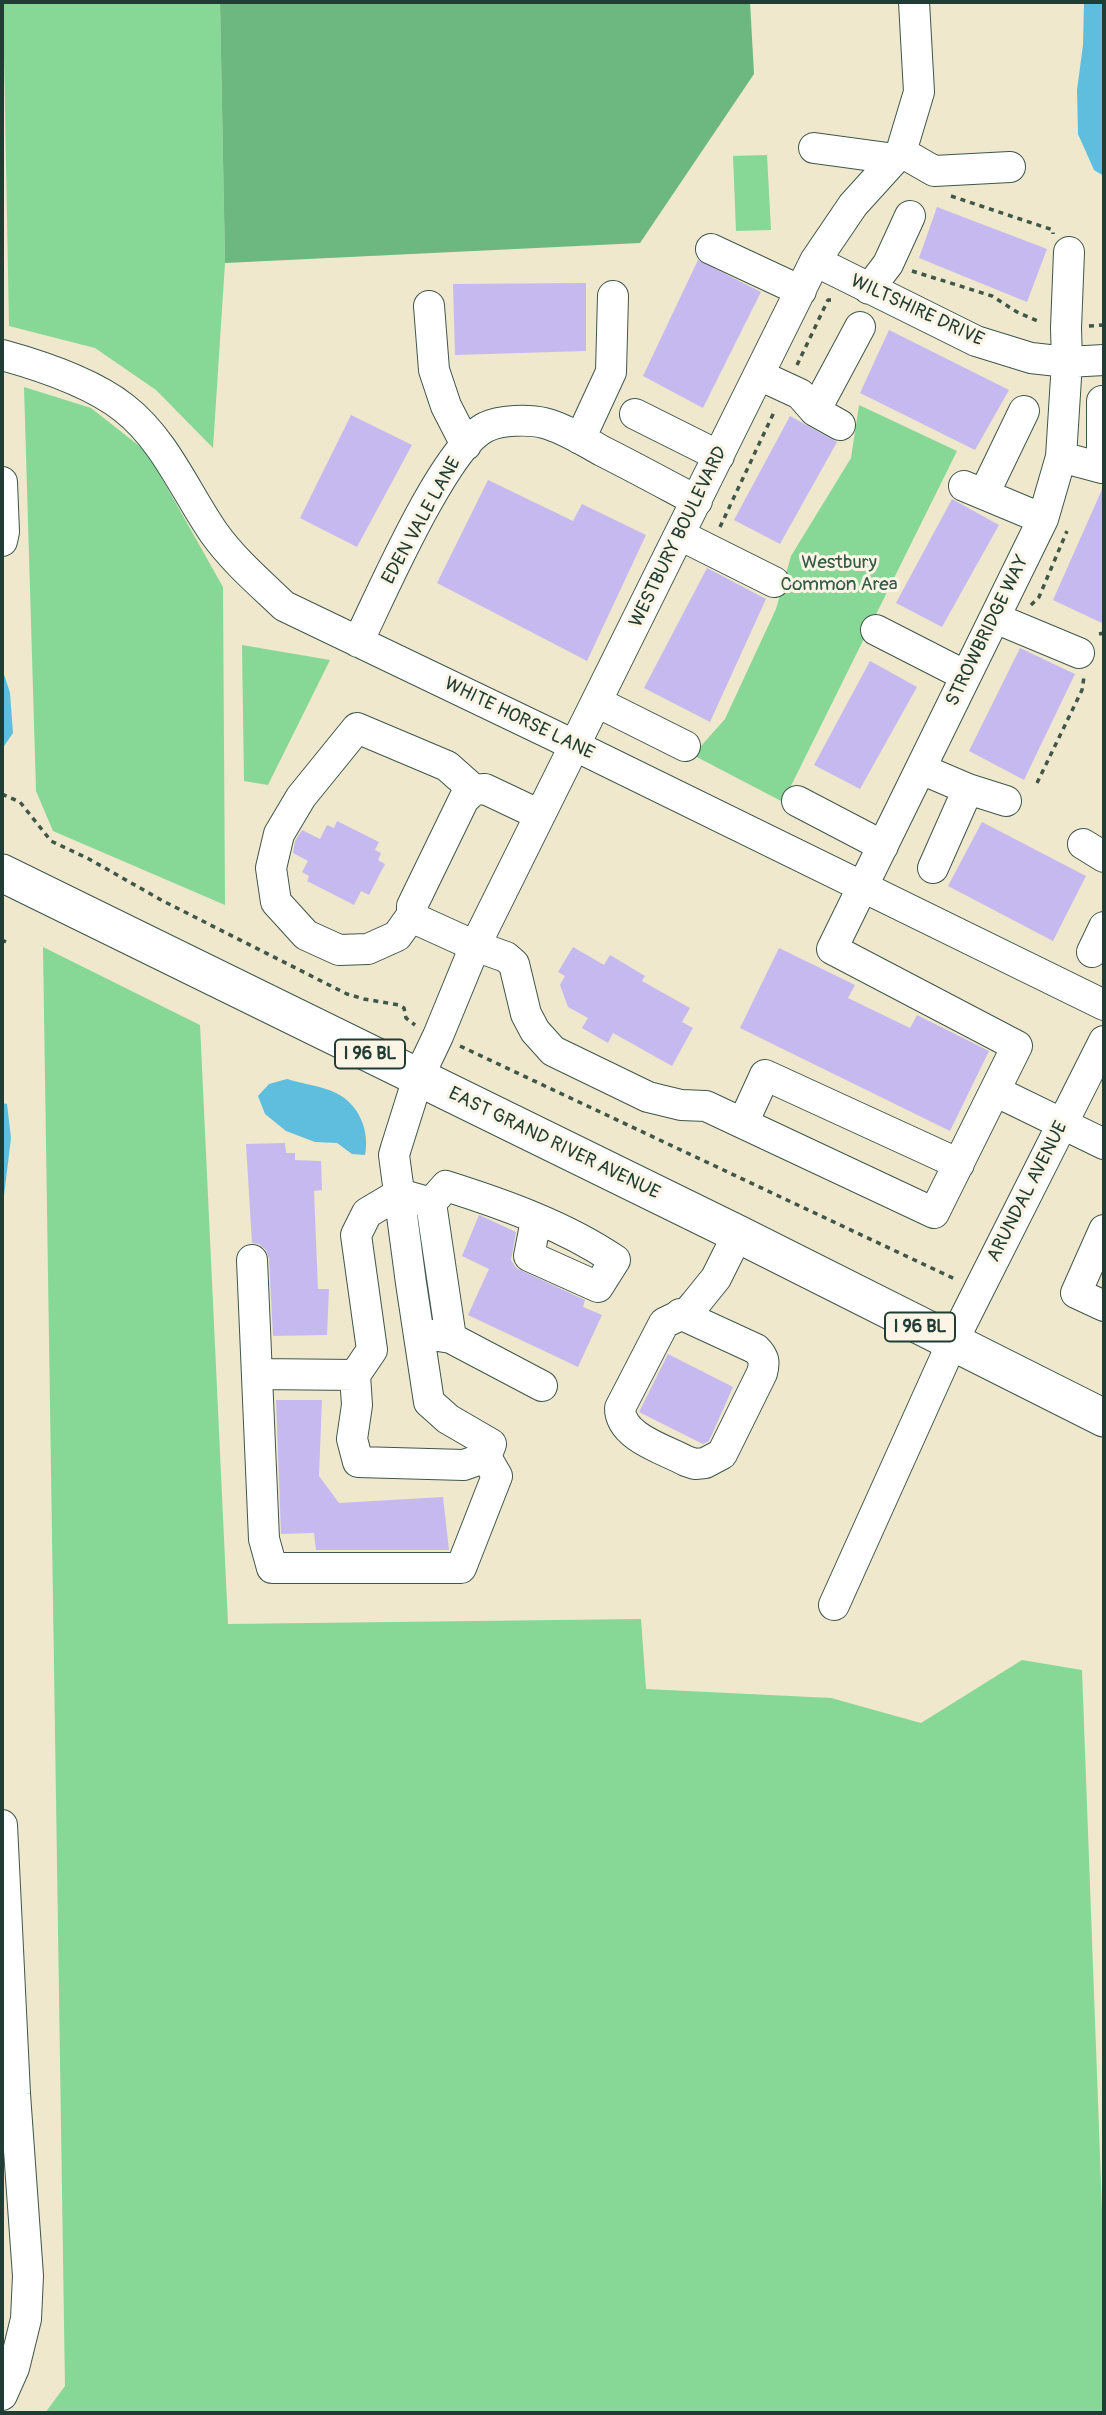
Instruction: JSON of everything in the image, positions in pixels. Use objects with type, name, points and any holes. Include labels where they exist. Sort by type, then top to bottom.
[{"type":"main road","name":"EAST GRAND RIVER AVENUE","points":[[2,873],[738,1234],[1104,1418]]},
{"type":"street","name":"WESTBURY BOULEVARD","points":[[486,1457],[491,1444],[447,1419],[429,1402],[394,1156],[418,1078],[475,946],[815,261],[853,205],[898,155],[919,92],[914,2]]},
{"type":"street","points":[[814,148],[898,155],[934,171],[1010,167]]},
{"type":"street","points":[[869,289],[888,264],[910,216]]},
{"type":"street","name":"STROWBRIDGE WAY","points":[[995,1091],[1017,1046],[832,949],[1044,519],[1061,457],[1067,362],[1061,247]]},
{"type":"street","points":[[711,249],[801,291]]},
{"type":"street","name":"WILTSHIRE DRIVE","points":[[815,261],[976,341],[1031,358],[1067,362],[1104,360]]},
{"type":"street","points":[[580,439],[611,372],[613,296]]},
{"type":"street","points":[[429,306],[434,370],[446,407],[466,444]]},
{"type":"street","points":[[759,375],[800,394],[827,418],[860,327]]},
{"type":"street","name":"WHITE HORSE LANE","points":[[2,355],[77,380],[124,408],[159,445],[216,535],[249,573],[284,606],[1104,1005]]},
{"type":"street","points":[[1061,457],[1103,469],[1102,401]]},
{"type":"street","points":[[1024,411],[974,490],[1044,519]]},
{"type":"street","points":[[635,414],[719,456]]},
{"type":"street","name":"EDEN VALE LANE","points":[[359,642],[412,532],[445,472],[466,444],[486,427],[519,420],[544,423],[697,501]]},
{"type":"street","points":[[2,482],[2,541]]},
{"type":"street","points":[[680,535],[774,582]]},
{"type":"street","points":[[995,618],[1092,649]]},
{"type":"street","points":[[876,630],[966,677]]},
{"type":"street","points":[[597,702],[685,746]]},
{"type":"street","points":[[416,918],[397,936],[369,949],[339,950],[306,935],[276,902],[271,868],[279,834],[301,797],[357,728],[447,766],[474,790]]},
{"type":"street","points":[[921,769],[968,789],[1006,801]]},
{"type":"street","points":[[540,815],[485,789],[474,790],[464,799],[412,906],[416,918],[475,946],[506,957],[514,964],[526,1014],[535,1031],[553,1051],[648,1097],[681,1105],[706,1106],[934,1213],[995,1091],[1104,1144]]},
{"type":"street","points":[[933,868],[968,789]]},
{"type":"street","points":[[797,801],[883,846]]},
{"type":"street","name":"ARUNDAL AVENUE","points":[[834,1605],[952,1343],[1104,1041]]},
{"type":"street","points":[[743,1123],[765,1074],[958,1164]]},
{"type":"street","points":[[451,1338],[431,1203],[446,1186],[504,1204],[536,1220]]},
{"type":"street","points":[[252,1260],[264,1539],[272,1568],[461,1568],[497,1476],[486,1457],[464,1465],[358,1462],[352,1439],[357,1405],[355,1375],[372,1350],[356,1235],[368,1213],[399,1194],[431,1203]]},
{"type":"street","points":[[1104,1230],[1076,1293],[1104,1306]]},
{"type":"street","points":[[680,1314],[757,1349],[764,1364],[722,1454],[705,1463],[686,1461],[631,1433],[620,1418],[620,1408],[664,1323],[680,1314],[689,1311],[716,1278],[738,1234]]},
{"type":"street","points":[[418,1332],[451,1338],[542,1386]]},
{"type":"street","points":[[258,1374],[355,1375]]},
{"type":"street","points":[[2,1825],[8,2103],[28,2276],[26,2319],[14,2368],[2,2395]]},
{"type":"path","points":[[943,194],[1053,230],[1061,247]]},
{"type":"path","points":[[903,268],[992,296],[1017,312],[1046,324]]},
{"type":"path","points":[[719,529],[828,300],[837,300]]},
{"type":"path","points":[[1037,783],[1082,690],[1092,649]]},
{"type":"path","points":[[2,794],[20,802],[51,841],[89,859],[144,891],[348,993],[364,999],[399,1005],[404,1008],[405,1018],[416,1025]]},
{"type":"path","points":[[458,1045],[979,1290]]},
{"type":"green space","points":[[3,2],[220,2],[225,263],[213,448],[156,390],[95,348],[9,326]]},
{"type":"green space","points":[[220,2],[750,2],[754,74],[640,243],[225,263]]},
{"type":"green space","points":[[767,155],[771,230],[736,231],[733,156]]},
{"type":"green space","points":[[24,387],[91,408],[147,452],[223,587],[225,905],[53,831],[36,791]]},
{"type":"green space","name":"Westbury Common Area","points":[[859,405],[957,451],[783,802],[693,755],[725,719],[776,609],[791,556],[851,458]]},
{"type":"green space","points":[[242,645],[330,660],[268,785],[244,781]]},
{"type":"green space","points":[[43,947],[200,1025],[228,1624],[641,1619],[646,1689],[831,1698],[921,1723],[1022,1660],[1082,1670],[1104,2264],[1104,2413],[45,2413],[65,2386]]},
{"type":"water","points":[[1084,2],[1104,2],[1104,176],[1094,170],[1078,134],[1077,90],[1083,45]]},
{"type":"water","points":[[2,668],[10,693],[13,733],[2,749]]},
{"type":"water","points":[[287,1079],[330,1091],[351,1104],[364,1128],[365,1155],[352,1154],[337,1143],[315,1142],[286,1131],[265,1114],[258,1096],[269,1084]]},
{"type":"water","points":[[2,1103],[7,1104],[11,1138],[2,1212]]},
{"type":"building","points":[[937,207],[1047,249],[1027,302],[919,258]]},
{"type":"building","points":[[698,260],[761,292],[703,408],[643,376]]},
{"type":"building","points":[[586,283],[586,351],[455,355],[453,284]]},
{"type":"building","points":[[889,330],[1009,390],[975,450],[860,393]]},
{"type":"building","points":[[351,415],[412,445],[357,547],[300,518]]},
{"type":"building","points":[[790,416],[837,442],[780,544],[734,520]]},
{"type":"building","points":[[488,480],[573,521],[582,504],[646,535],[587,661],[437,583]]},
{"type":"building","points":[[1104,485],[1104,624],[1053,600]]},
{"type":"building","points":[[952,499],[999,525],[942,627],[896,603]]},
{"type":"building","points":[[707,568],[766,599],[710,722],[644,688]]},
{"type":"building","points":[[1020,648],[1075,674],[1024,780],[969,751]]},
{"type":"building","points":[[870,661],[917,687],[860,789],[814,765]]},
{"type":"building","points":[[337,821],[379,842],[375,850],[381,853],[378,860],[385,864],[369,895],[361,891],[354,905],[307,881],[309,876],[302,872],[308,861],[293,853],[295,841],[302,830],[320,839],[327,825],[334,828]]},
{"type":"building","points":[[982,822],[1086,876],[1053,941],[948,886]]},
{"type":"building","points":[[573,947],[604,965],[610,955],[645,976],[642,981],[690,1008],[682,1022],[693,1028],[672,1066],[613,1033],[608,1043],[582,1028],[588,1018],[568,1007],[560,985],[565,976],[558,972]]},
{"type":"building","points":[[779,948],[855,985],[848,998],[910,1028],[917,1015],[989,1051],[950,1131],[740,1028]]},
{"type":"building","points":[[285,1143],[286,1153],[295,1153],[295,1160],[321,1161],[322,1190],[314,1191],[318,1289],[329,1289],[327,1335],[273,1336],[269,1259],[266,1250],[259,1244],[252,1243],[246,1144]]},
{"type":"building","points":[[479,1215],[516,1232],[511,1260],[516,1268],[585,1300],[583,1307],[602,1315],[578,1367],[468,1315],[489,1269],[462,1256]]},
{"type":"building","points":[[668,1354],[733,1387],[709,1441],[703,1444],[639,1412]]},
{"type":"building","points":[[276,1400],[322,1400],[319,1476],[339,1503],[443,1497],[449,1550],[316,1550],[314,1533],[281,1534]]}]
